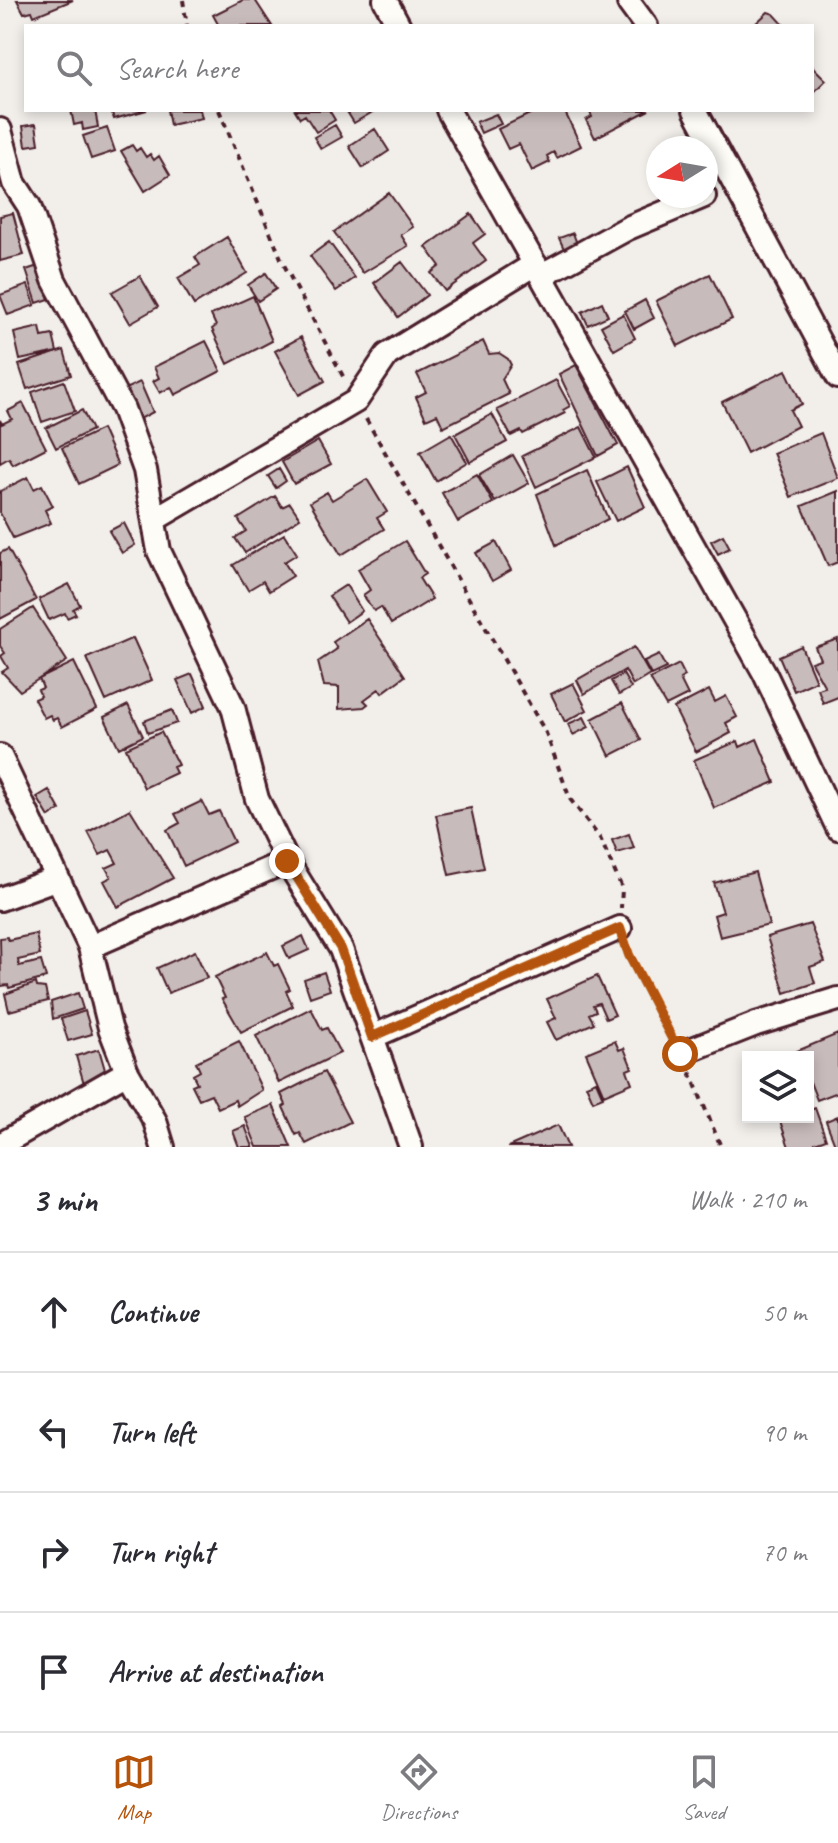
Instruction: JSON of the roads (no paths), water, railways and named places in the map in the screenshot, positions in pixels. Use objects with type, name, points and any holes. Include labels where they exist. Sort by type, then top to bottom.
[{"type":"street","points":[[385,0],[398,24]]},
{"type":"street","points":[[629,3],[645,24]]},
{"type":"street","points":[[449,112],[764,672],[838,828]]},
{"type":"street","points":[[696,112],[838,377]]},
{"type":"street","points":[[1,142],[14,183],[29,206],[54,280],[123,409],[145,470],[159,551],[233,707],[257,799],[287,861],[341,949],[411,1147]]},
{"type":"street","points":[[718,190],[735,183]]},
{"type":"street","points":[[155,519],[356,401],[387,355],[539,270],[676,208]]},
{"type":"street","points":[[0,756],[55,879],[90,947],[110,1028],[127,1072],[155,1121],[163,1147]]},
{"type":"street","points":[[90,947],[287,861]]},
{"type":"street","points":[[0,899],[55,879]]},
{"type":"street","points":[[372,1037],[620,928]]},
{"type":"street","points":[[680,1054],[756,1024],[838,999]]},
{"type":"street","points":[[0,1145],[127,1072]]}]
